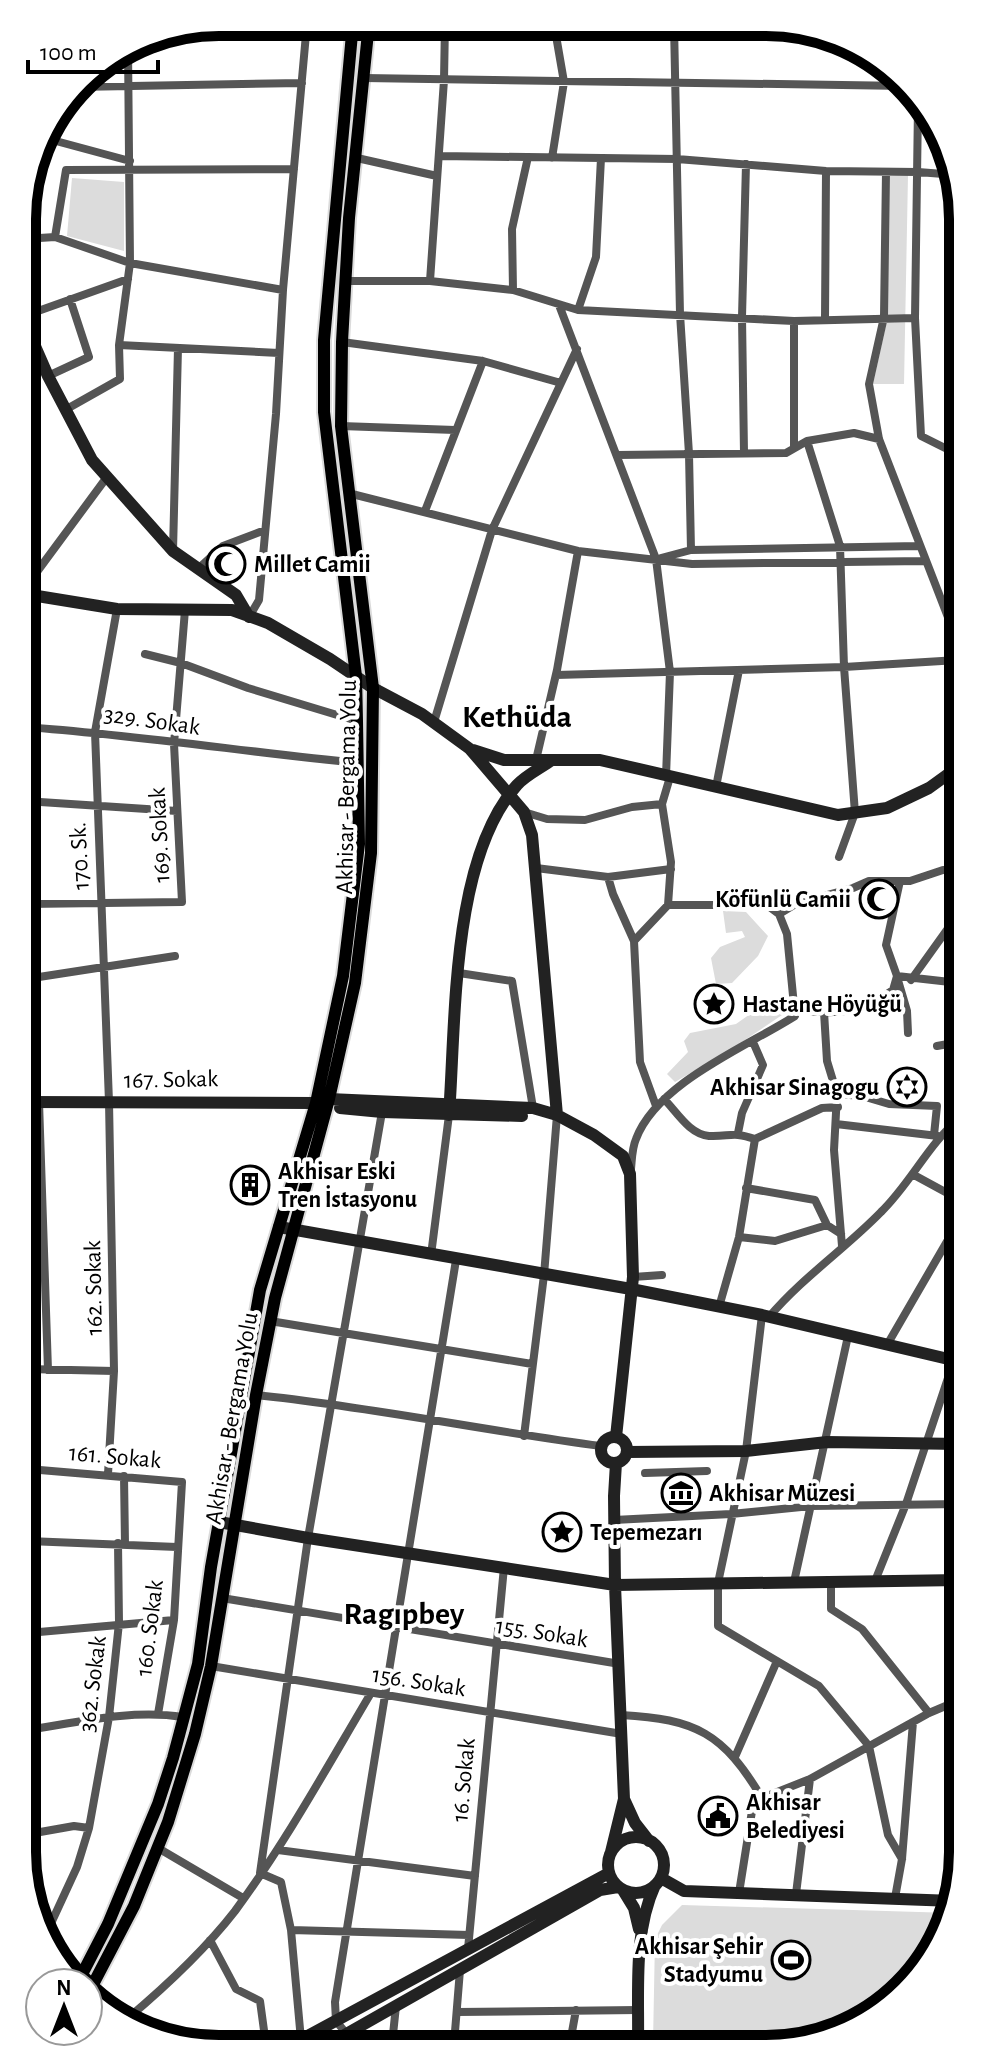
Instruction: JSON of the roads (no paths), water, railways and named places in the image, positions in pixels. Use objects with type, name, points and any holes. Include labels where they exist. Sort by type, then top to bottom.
[{"type":"main road","name":"Akhisar - Bergama Yolu","points":[[86,1967],[108,1924],[158,1804],[198,1664],[219,1522],[260,1290],[279,1227],[324,1103],[343,976],[359,844],[356,676],[324,412],[324,340],[352,36]]},
{"type":"main road","name":"Akhisar - Bergama Yolu","points":[[102,1967],[134,1906],[184,1774],[211,1666],[270,1321],[355,983],[371,853],[373,688],[341,426],[342,342],[349,218],[368,36]]},
{"type":"street","points":[[249,617],[259,600],[306,36]]},
{"type":"street","points":[[430,281],[445,36]]},
{"type":"street","points":[[552,158],[564,82],[556,36]]},
{"type":"street","points":[[674,36],[680,314],[689,454],[691,550]]},
{"type":"street","points":[[65,410],[120,379],[119,345],[130,263],[128,59]]},
{"type":"street","points":[[364,78],[892,86]]},
{"type":"street","points":[[92,86],[302,83]]},
{"type":"street","points":[[918,117],[915,318],[921,436],[949,450]]},
{"type":"street","points":[[54,140],[130,161]]},
{"type":"street","points":[[439,156],[677,159],[826,171],[944,174]]},
{"type":"street","points":[[513,290],[512,229],[528,157]]},
{"type":"street","points":[[357,158],[437,176]]},
{"type":"street","points":[[578,310],[596,257],[601,158]]},
{"type":"street","points":[[744,453],[742,317],[746,164]]},
{"type":"street","points":[[55,237],[66,170],[294,169]]},
{"type":"street","points":[[825,320],[826,171]]},
{"type":"street","points":[[886,172],[884,317],[869,384],[879,439],[949,621]]},
{"type":"street","points":[[36,238],[55,237],[130,263],[283,290]]},
{"type":"street","points":[[36,313],[128,279]]},
{"type":"street","points":[[345,281],[430,281],[513,290],[578,310],[794,321],[915,318]]},
{"type":"street","points":[[48,376],[89,357],[70,299]]},
{"type":"street","points":[[559,305],[656,559],[670,672],[668,777],[662,804],[671,869],[668,905],[634,941]]},
{"type":"street","points":[[794,321],[794,446]]},
{"type":"street","points":[[342,342],[483,361],[561,383]]},
{"type":"street","points":[[119,345],[279,353]]},
{"type":"street","points":[[36,347],[92,460],[173,551],[236,595],[249,617]]},
{"type":"street","points":[[173,551],[178,348]]},
{"type":"street","points":[[434,722],[492,530],[577,349]]},
{"type":"street","points":[[425,511],[483,361]]},
{"type":"street","points":[[341,426],[455,430]]},
{"type":"street","points":[[617,455],[786,453],[807,441],[854,433],[879,439]]},
{"type":"street","points":[[807,441],[840,546],[844,667],[855,813],[839,857]]},
{"type":"street","points":[[36,576],[107,477]]},
{"type":"street","points":[[348,493],[578,551],[692,564],[925,561]]},
{"type":"street","points":[[199,568],[223,546],[265,530]]},
{"type":"street","points":[[656,559],[691,550],[919,546]]},
{"type":"street","points":[[536,760],[556,675],[578,551]]},
{"type":"street","points":[[36,593],[117,609],[232,610],[268,623],[434,722],[470,749],[524,812],[532,835],[536,868],[557,1115],[544,1275],[524,1436]]},
{"type":"street","name":"170. Sk.","points":[[109,1102],[95,732],[117,609]]},
{"type":"street","name":"169. Sokak","points":[[36,904],[182,902],[174,744],[185,610]]},
{"type":"street","points":[[145,654],[357,721]]},
{"type":"street","points":[[556,675],[844,667],[949,661]]},
{"type":"street","points":[[716,787],[739,670]]},
{"type":"street","name":"329. Sokak","points":[[36,728],[358,763]]},
{"type":"street","points":[[470,749],[504,760],[600,760],[838,815],[887,808],[929,788],[949,774]]},
{"type":"street","points":[[431,1255],[449,1110],[462,921],[474,873],[497,812],[519,783],[552,760]]},
{"type":"street","points":[[36,802],[177,811]]},
{"type":"street","points":[[524,812],[547,819],[585,820],[632,807],[662,804]]},
{"type":"street","points":[[536,868],[608,877],[671,869]]},
{"type":"street","points":[[779,914],[797,903],[869,881],[910,881],[949,870]]},
{"type":"street","points":[[608,877],[634,941],[640,1062],[656,1106]]},
{"type":"street","points":[[900,881],[886,945],[907,1011],[908,1033]]},
{"type":"street","points":[[616,1437],[632,1283],[630,1174],[635,1140],[656,1106],[686,1080],[795,1016],[787,934],[779,914],[767,905],[668,905]]},
{"type":"street","points":[[911,980],[949,927]]},
{"type":"street","points":[[36,977],[175,956]]},
{"type":"street","points":[[459,973],[512,981],[533,1108]]},
{"type":"street","points":[[897,976],[949,982]]},
{"type":"street","points":[[795,1010],[845,1012],[868,1006],[893,990],[897,976]]},
{"type":"street","points":[[824,1012],[827,1061],[837,1094],[834,1150],[842,1246]]},
{"type":"street","points":[[738,1133],[742,1113],[763,1065],[753,1042]]},
{"type":"street","points":[[937,1046],[949,1044]]},
{"type":"street","points":[[837,1094],[862,1096],[889,1104],[937,1106],[937,1136]]},
{"type":"street","points":[[664,1099],[693,1131],[708,1136],[738,1133],[755,1139],[822,1108],[838,1107]]},
{"type":"street","name":"167. Sokak","points":[[36,1102],[324,1103]]},
{"type":"street","name":"162. Sokak","points":[[108,1474],[114,1371],[109,1102]]},
{"type":"street","points":[[324,1103],[557,1115]]},
{"type":"street","points":[[324,1103],[382,1112],[533,1108],[557,1115],[594,1135],[623,1156],[630,1174]]},
{"type":"street","points":[[260,1873],[308,1538],[382,1112]]},
{"type":"street","points":[[836,1124],[937,1136]]},
{"type":"street","points":[[902,1859],[888,1835],[869,1746],[819,1686],[718,1626],[718,1583],[746,1451],[766,1316],[881,1213],[914,1175],[937,1136],[949,1127]]},
{"type":"street","points":[[719,1307],[739,1237],[755,1139]]},
{"type":"street","points":[[36,1169],[48,1370]]},
{"type":"street","points":[[914,1175],[949,1194]]},
{"type":"street","points":[[746,1188],[815,1200],[827,1225],[841,1234]]},
{"type":"street","points":[[739,1237],[775,1241],[827,1225]]},
{"type":"street","points":[[279,1227],[544,1275],[632,1283],[719,1307],[949,1359]]},
{"type":"street","points":[[887,1345],[949,1238]]},
{"type":"street","points":[[348,2035],[336,2021],[335,2002],[456,1260]]},
{"type":"street","points":[[632,1283],[662,1275]]},
{"type":"street","points":[[270,1321],[532,1364]]},
{"type":"street","points":[[794,1582],[848,1336]]},
{"type":"street","points":[[36,1369],[114,1371]]},
{"type":"street","points":[[875,1581],[949,1386]]},
{"type":"street","points":[[256,1395],[333,1403],[601,1446]]},
{"type":"street","points":[[616,1437],[626,1444],[627,1452],[624,1459],[616,1463],[603,1458],[601,1446],[605,1439],[616,1437]]},
{"type":"street","points":[[627,1452],[746,1451],[827,1442],[949,1444]]},
{"type":"street","points":[[616,1463],[615,1585],[624,1799],[609,1859],[609,1873],[634,1908],[641,1936]]},
{"type":"street","points":[[645,1473],[677,1467],[707,1471]]},
{"type":"street","name":"161. Sokak","points":[[36,1470],[182,1482],[177,1547]]},
{"type":"street","name":"362. Sokak","points":[[89,1828],[109,1717],[119,1623],[124,1476]]},
{"type":"street","points":[[614,1520],[811,1506],[949,1504]]},
{"type":"street","points":[[219,1522],[615,1585],[949,1580]]},
{"type":"street","points":[[36,1541],[177,1547]]},
{"type":"street","name":"160. Sokak","points":[[158,1714],[174,1620],[177,1547]]},
{"type":"street","name":"16. Sokak","points":[[468,1949],[504,1567]]},
{"type":"street","points":[[831,1582],[831,1609],[862,1629],[929,1713]]},
{"type":"street","name":"155. Sokak","points":[[222,1598],[620,1664]]},
{"type":"street","points":[[36,1632],[174,1620]]},
{"type":"street","points":[[735,1757],[777,1661]]},
{"type":"street","name":"156. Sokak","points":[[211,1666],[622,1734]]},
{"type":"street","points":[[133,2013],[210,1940],[243,1898],[278,1850],[371,1693]]},
{"type":"street","points":[[739,1893],[752,1811],[762,1798],[810,1779],[949,1705]]},
{"type":"street","points":[[36,1729],[109,1717],[158,1714],[183,1717]]},
{"type":"street","points":[[621,1715],[659,1717],[687,1723],[716,1739],[741,1764],[762,1798]]},
{"type":"street","points":[[895,1898],[902,1859],[913,1722]]},
{"type":"street","points":[[796,1894],[810,1779]]},
{"type":"street","points":[[624,1799],[635,1823],[661,1853],[663,1870],[645,1907],[641,1936],[638,2035]]},
{"type":"street","points":[[36,1833],[74,1826],[89,1828],[77,1867],[51,1924]]},
{"type":"street","points":[[611,1852],[617,1845],[632,1838],[649,1841]]},
{"type":"street","points":[[158,1848],[243,1898]]},
{"type":"street","points":[[278,1850],[475,1876]]},
{"type":"street","points":[[260,1873],[281,1882],[291,1930],[296,2035]]},
{"type":"street","points":[[309,2035],[609,1873]]},
{"type":"street","points":[[658,1882],[684,1891],[942,1900]]},
{"type":"street","points":[[356,2035],[396,2006],[600,1890],[620,1888],[640,1893],[658,1882]]},
{"type":"street","points":[[291,1930],[469,1935]]},
{"type":"street","points":[[210,1940],[236,1989],[260,2001],[265,2035]]},
{"type":"street","points":[[455,2035],[460,1970]]},
{"type":"street","points":[[393,2035],[396,2006]]},
{"type":"street","points":[[571,2035],[576,2010]]},
{"type":"street","points":[[457,2012],[638,2010]]},
{"type":"place","name":"Millet Camii","points":[[226,564]]},
{"type":"place","name":"Köfünlü Camii","points":[[879,899]]},
{"type":"place","name":"Hastane Höyüğü","points":[[714,1004]]},
{"type":"place","name":"Akhisar Sinagogu","points":[[907,1087]]},
{"type":"place","name":"Akhisar Eski Tren İstasyonu","points":[[250,1185]]},
{"type":"place","name":"Akhisar Müzesi","points":[[681,1493]]},
{"type":"place","name":"Tepemezarı","points":[[562,1532]]},
{"type":"place","name":"Akhisar Belediyesi","points":[[718,1816]]},
{"type":"place","name":"Akhisar Şehir Stadyumu","points":[[791,1960]]},
{"type":"district","name":"Kethüda","points":[[517,716]]},
{"type":"district","name":"Ragıpbey","points":[[404,1613]]}]
